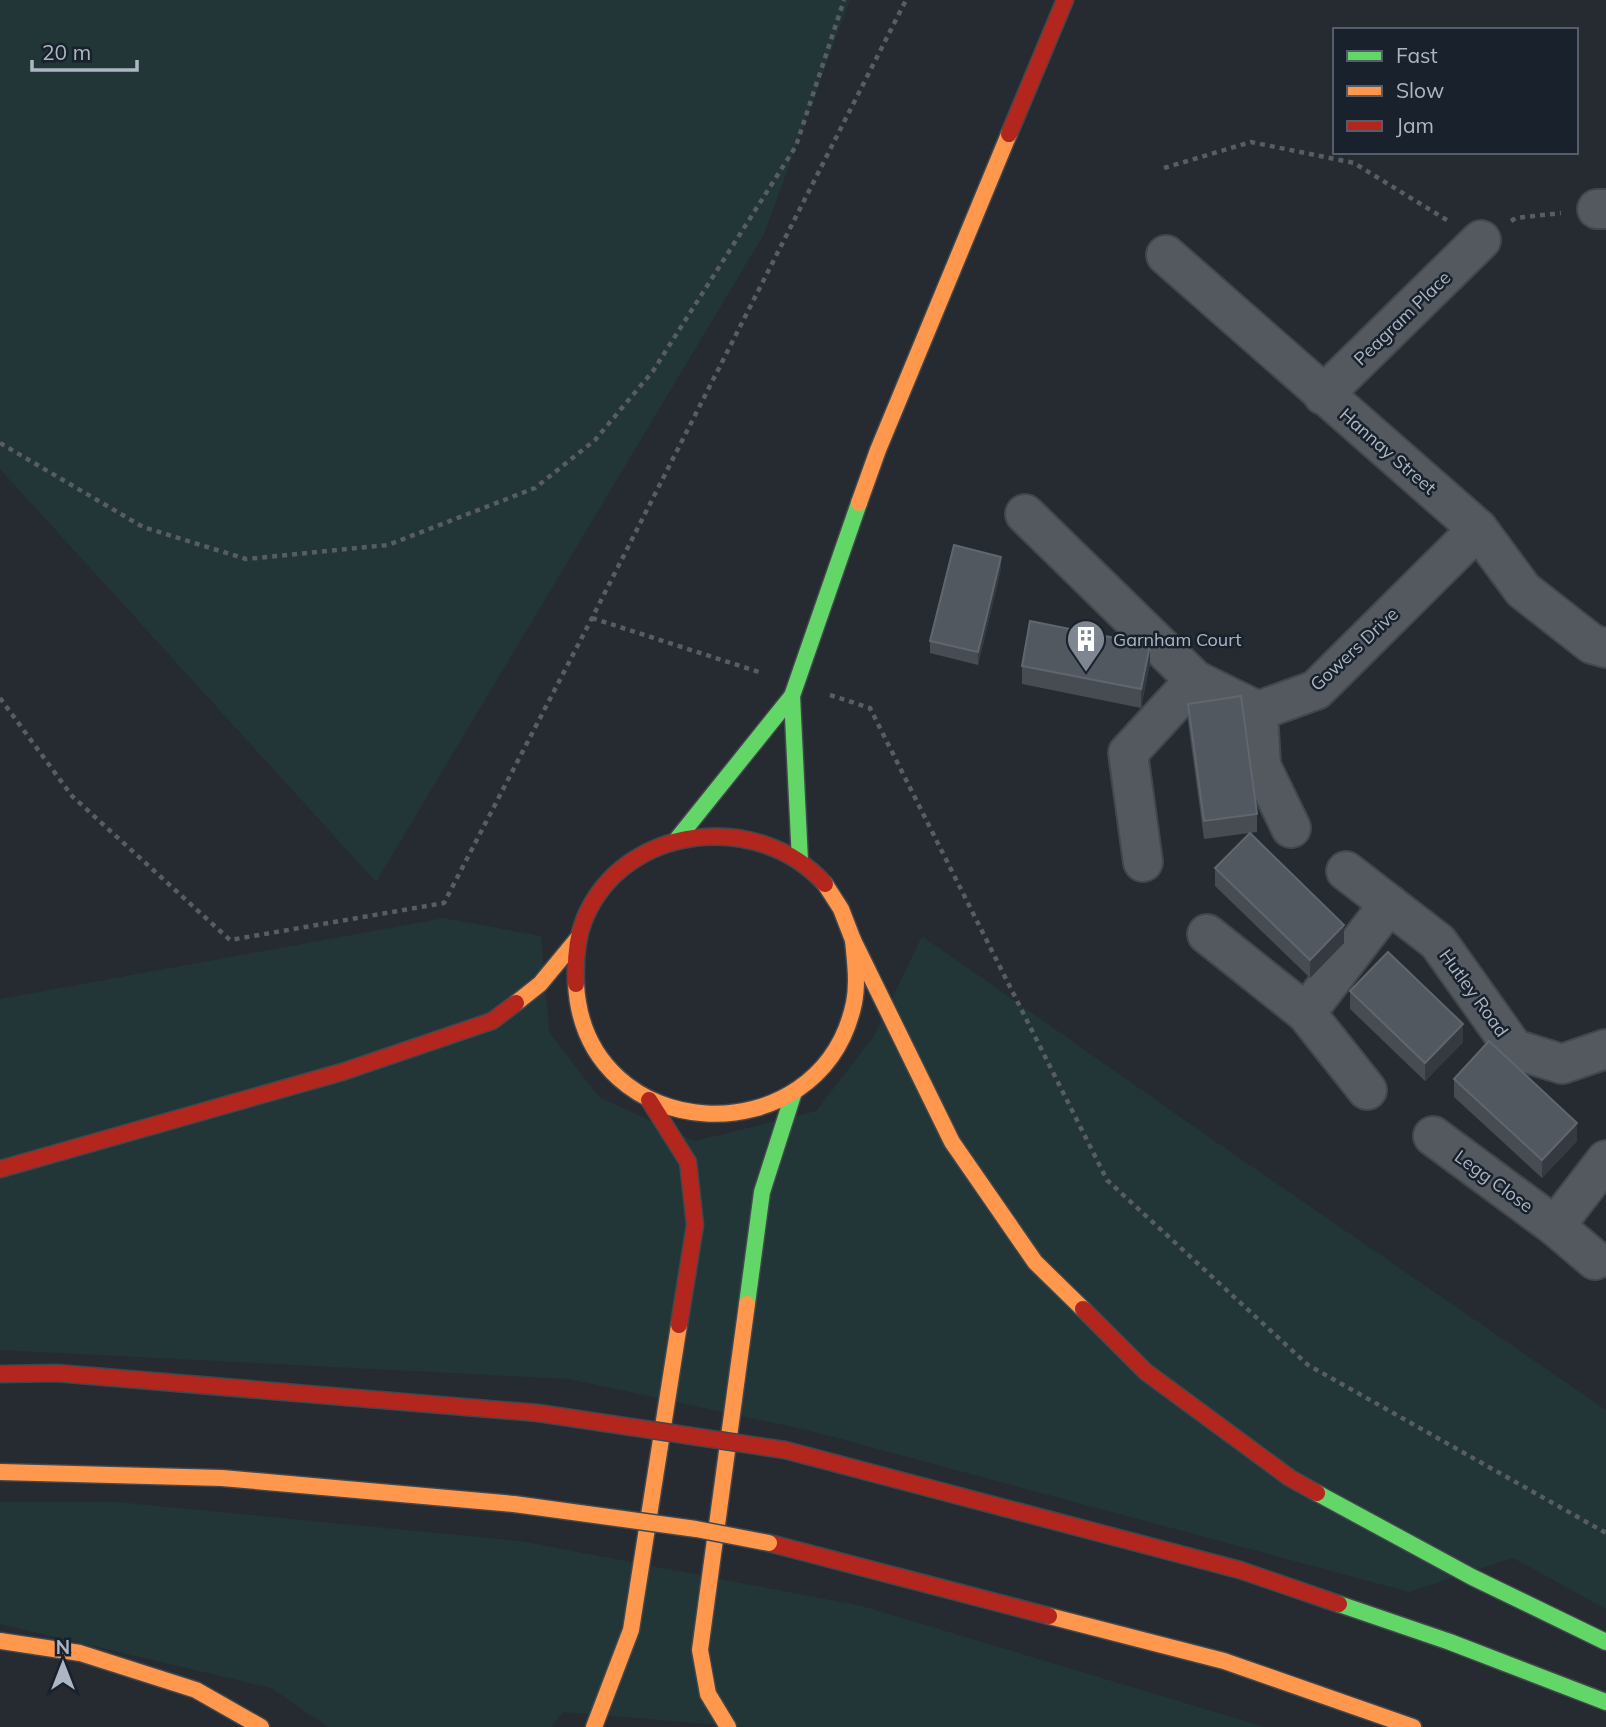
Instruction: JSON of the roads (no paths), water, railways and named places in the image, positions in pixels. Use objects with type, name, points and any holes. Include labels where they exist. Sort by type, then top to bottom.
[{"type":"main road","points":[[678,838],[794,690],[878,450],[1065,0]]},
{"type":"main road","points":[[794,690],[800,861]]},
{"type":"main road","points":[[853,940],[856,989],[847,1027],[836,1049],[824,1065],[794,1092],[763,1108],[739,1114],[705,1116],[670,1109],[649,1100],[621,1081],[603,1062],[583,1027],[573,975],[578,938],[592,905],[612,877],[640,854],[678,838],[719,833],[746,836],[785,850],[830,891],[844,914],[853,940],[953,1142],[1035,1262],[1146,1372],[1290,1478],[1472,1577],[1606,1642]]},
{"type":"main road","points":[[0,1169],[342,1072],[492,1021],[540,984],[578,938]]},
{"type":"main road","points":[[728,1727],[708,1694],[700,1650],[761,1192],[794,1092]]},
{"type":"main road","points":[[594,1727],[631,1630],[695,1225],[688,1163],[649,1100]]},
{"type":"main road","points":[[0,1374],[56,1373],[538,1413],[785,1450],[1240,1570],[1450,1642],[1606,1702]]},
{"type":"main road","points":[[0,1472],[222,1478],[514,1504],[696,1528],[769,1543],[1224,1661],[1413,1727]]},
{"type":"main road","points":[[0,1641],[80,1653],[196,1690],[261,1727]]},
{"type":"street","name":"Peagram Place","points":[[1323,395],[1481,240]]},
{"type":"street","name":"Hannay Street","points":[[1166,255],[1478,529],[1523,590],[1592,644],[1606,648]]},
{"type":"street","points":[[1025,514],[1195,680],[1258,711],[1261,766],[1291,828]]},
{"type":"street","name":"Gowers Drive","points":[[1258,711],[1316,690],[1478,529]]},
{"type":"street","points":[[1143,862],[1128,753],[1195,680]]},
{"type":"street","name":"Hutley Road","points":[[1346,871],[1438,942],[1514,1049],[1563,1064],[1606,1049]]},
{"type":"street","points":[[1306,1013],[1389,904]]},
{"type":"street","points":[[1207,934],[1306,1013],[1367,1090]]},
{"type":"street","name":"Legg Close","points":[[1433,1136],[1555,1226],[1594,1260]]},
{"type":"street","points":[[1555,1226],[1606,1160]]},
{"type":"place","name":"Garnham Court","points":[[1086,673]]}]
